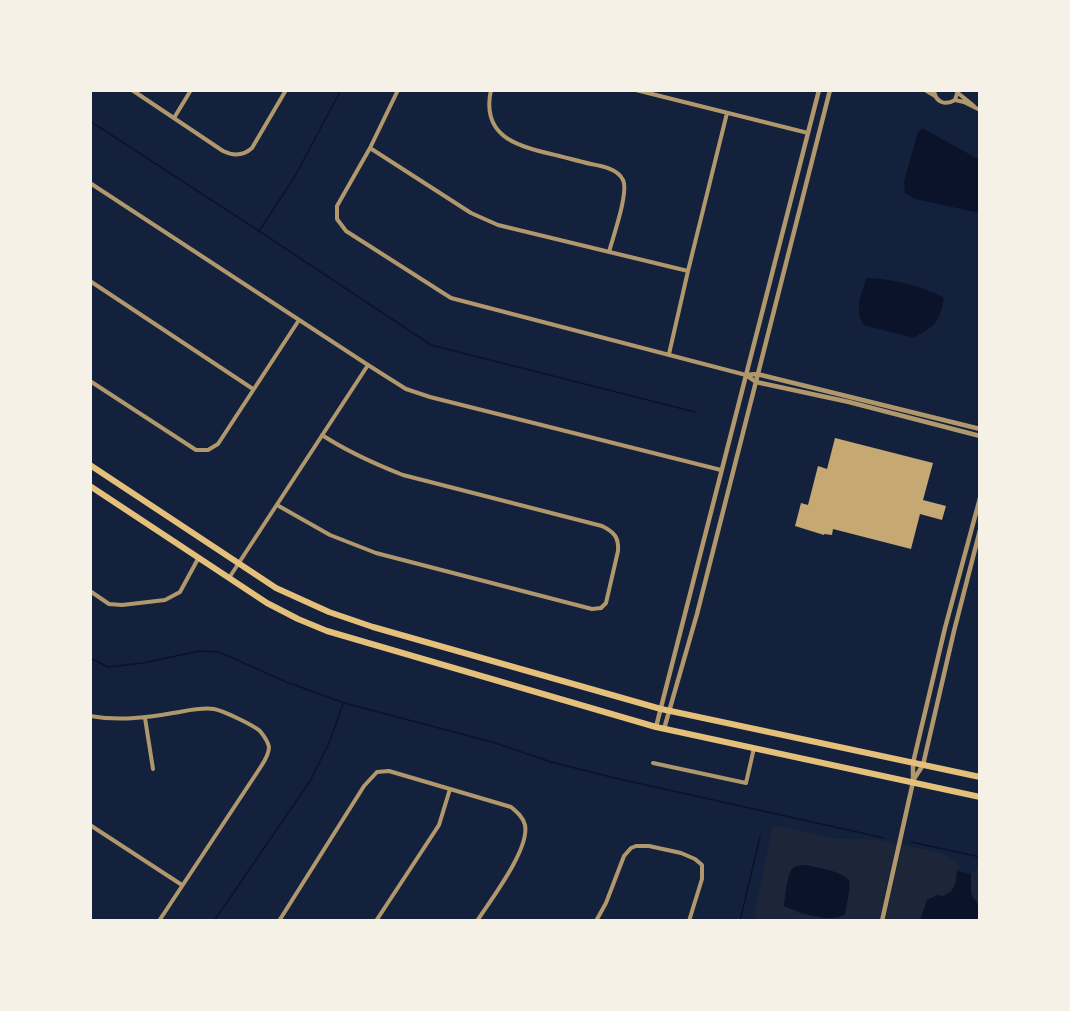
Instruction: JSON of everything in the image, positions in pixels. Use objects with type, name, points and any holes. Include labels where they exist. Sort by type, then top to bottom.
[{"type":"main road","points":[[90,465],[276,588],[329,612],[373,627],[661,709],[980,777]]},
{"type":"main road","points":[[90,486],[267,603],[327,631],[656,727],[980,797]]},
{"type":"street","points":[[132,90],[223,151],[234,155],[252,148],[286,90]]},
{"type":"street","points":[[174,118],[191,90]]},
{"type":"street","points":[[398,90],[370,148],[339,201],[336,210],[339,223],[346,231],[451,298],[746,375],[756,382],[849,402],[980,436]]},
{"type":"street","points":[[491,90],[489,107],[492,119],[509,140],[529,149],[601,166],[622,178],[625,193],[609,252]]},
{"type":"street","points":[[636,90],[808,133]]},
{"type":"street","points":[[656,727],[819,90]]},
{"type":"street","points":[[664,729],[697,614],[830,90]]},
{"type":"street","points":[[925,90],[943,103],[955,100],[980,110]]},
{"type":"street","points":[[934,90],[935,97]]},
{"type":"street","points":[[955,100],[958,92],[974,107]]},
{"type":"street","points":[[669,354],[727,113]]},
{"type":"street","points":[[370,148],[471,213],[498,225],[688,271]]},
{"type":"street","points":[[90,183],[406,389],[721,470]]},
{"type":"street","points":[[90,281],[253,389]]},
{"type":"street","points":[[90,381],[196,450],[208,450],[218,444],[299,320]]},
{"type":"street","points":[[229,578],[368,365]]},
{"type":"street","points":[[746,375],[757,374],[980,429]]},
{"type":"street","points":[[277,505],[330,535],[376,554],[592,609],[601,608],[606,603],[619,543],[612,531],[602,526],[403,476],[346,450],[322,435]]},
{"type":"street","points":[[882,921],[913,782],[913,763],[948,617],[980,498]]},
{"type":"street","points":[[913,782],[923,765],[980,530]]},
{"type":"street","points":[[90,591],[109,604],[122,605],[165,600],[180,592],[199,558]]},
{"type":"street","points":[[90,716],[118,720],[204,708],[214,709],[259,730],[267,739],[268,755],[159,921]]},
{"type":"street","points":[[145,718],[153,769]]},
{"type":"street","points":[[653,764],[746,783],[754,748]]},
{"type":"street","points":[[279,921],[364,786],[377,772],[389,771],[511,807],[520,814],[525,825],[520,851],[477,921]]},
{"type":"street","points":[[376,921],[439,825],[450,789]]},
{"type":"street","points":[[90,825],[182,885]]},
{"type":"street","points":[[596,921],[606,903],[624,856],[631,848],[642,845],[681,853],[702,865],[702,879],[689,921]]},
{"type":"shaded area","points":[[922,128],[980,160],[980,213],[915,199],[905,193],[904,181],[918,132]]},
{"type":"shaded area","points":[[867,278],[907,284],[928,290],[944,298],[938,319],[932,326],[913,338],[864,325],[859,308]]},
{"type":"shaded area","points":[[773,825],[836,839],[868,839],[896,844],[879,921],[759,921],[754,915]],"holes":[[[804,865],[845,877],[831,918],[798,913],[784,906],[792,869]]]},
{"type":"shaded area","points":[[902,845],[938,853],[958,862],[953,889],[949,893],[927,900],[920,921],[885,921]]},
{"type":"shaded area","points":[[804,865],[835,872],[849,881],[845,915],[822,918],[784,906],[792,869]]},
{"type":"shaded area","points":[[980,865],[980,903],[973,898],[970,887],[971,874]]},
{"type":"shaded area","points":[[957,871],[971,874],[971,893],[980,908],[980,921],[920,921],[927,900],[951,892],[956,882]]},
{"type":"building","points":[[835,438],[933,463],[923,500],[946,506],[942,520],[920,514],[911,549],[833,529],[832,535],[824,535],[795,526],[801,503],[808,505],[818,466],[827,469]]},
{"type":"waterway","points":[[259,231],[295,176],[341,90]]},
{"type":"waterway","points":[[90,121],[431,345],[695,412]]},
{"type":"waterway","points":[[90,658],[108,667],[143,663],[199,651],[219,652],[284,681],[344,703],[492,742],[551,762],[884,838]]},
{"type":"waterway","points":[[214,921],[310,781],[329,743],[343,704]]},
{"type":"waterway","points":[[740,921],[760,837]]},
{"type":"waterway","points":[[911,842],[980,857]]}]
